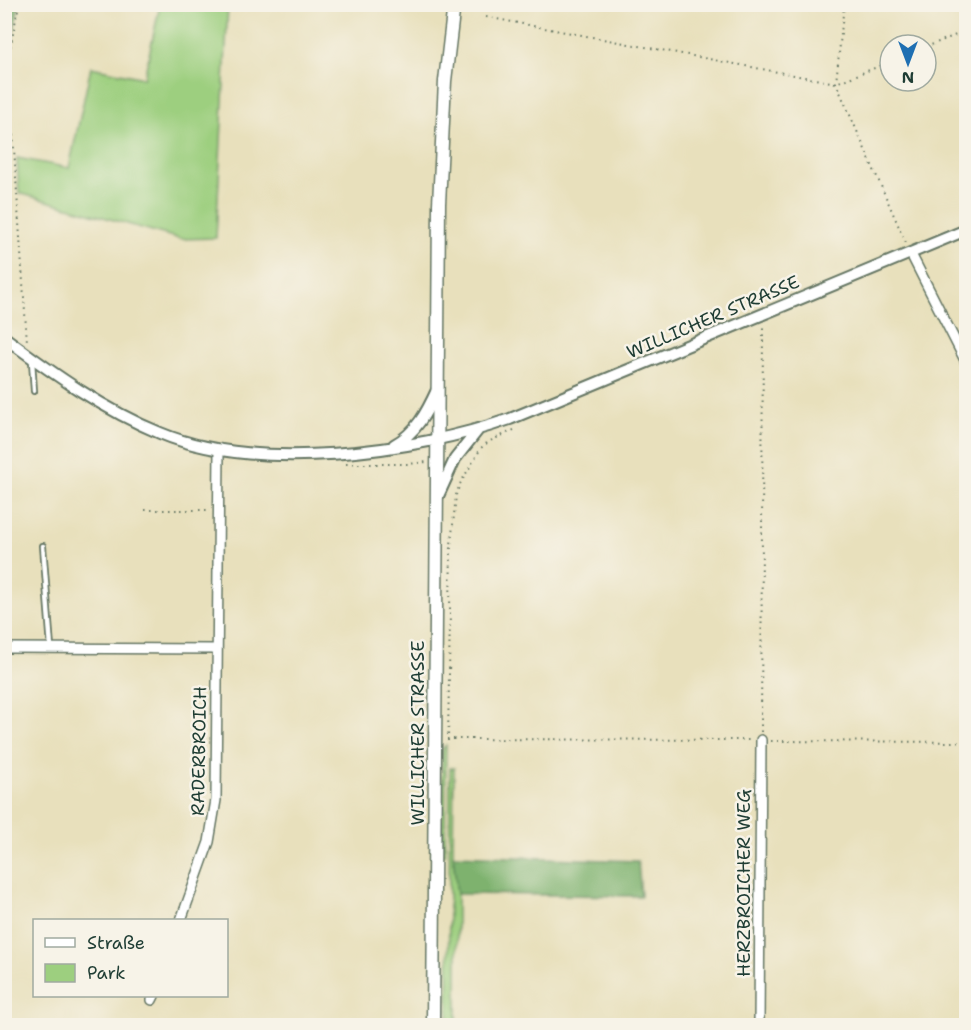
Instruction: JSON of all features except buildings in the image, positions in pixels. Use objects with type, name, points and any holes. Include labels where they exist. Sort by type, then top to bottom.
[{"type":"main road","name":"WILLICHER STRASSE","points":[[433,1026],[441,739],[437,499],[438,259],[442,121],[454,4]]},
{"type":"street","name":"WILLICHER STRASSE","points":[[437,440],[478,430],[542,407],[966,230]]},
{"type":"street","points":[[911,254],[963,344],[966,362]]},
{"type":"street","points":[[4,337],[30,357],[95,398],[147,427],[185,442],[219,449],[310,454],[391,447],[437,440]]},
{"type":"street","points":[[391,447],[406,437],[420,422],[437,390]]},
{"type":"street","points":[[437,499],[455,459],[478,430]]},
{"type":"street","name":"RADERBROICH","points":[[182,919],[207,850],[215,816],[219,449]]},
{"type":"street","points":[[4,648],[217,648]]},
{"type":"street","name":"HERZBROICHER WEG","points":[[759,1026],[761,741]]},
{"type":"lane","points":[[30,357],[34,391]]},
{"type":"lane","points":[[43,546],[51,647]]},
{"type":"path","points":[[19,4],[8,59],[30,357]]},
{"type":"path","points":[[844,4],[836,83],[911,254]]},
{"type":"path","points":[[486,17],[836,83],[878,67]]},
{"type":"path","points":[[938,42],[966,31]]},
{"type":"path","points":[[4,61],[8,59]]},
{"type":"path","points":[[761,741],[763,316]]},
{"type":"path","points":[[447,751],[441,739],[456,495],[481,448],[488,442],[516,429]]},
{"type":"path","points":[[145,510],[218,510]]},
{"type":"path","points":[[441,739],[966,742]]},
{"type":"green space","points":[[5,4],[19,5],[8,59],[5,61]]},
{"type":"green space","points":[[160,5],[228,5],[216,238],[180,239],[19,193],[17,158],[69,168],[91,67],[144,78]]},
{"type":"green space","points":[[446,745],[445,854],[441,855],[442,749]]},
{"type":"green space","points":[[450,768],[454,768],[453,855],[457,894],[457,1025],[448,1026]]},
{"type":"green space","points":[[453,855],[638,861],[641,896],[457,894]]}]
